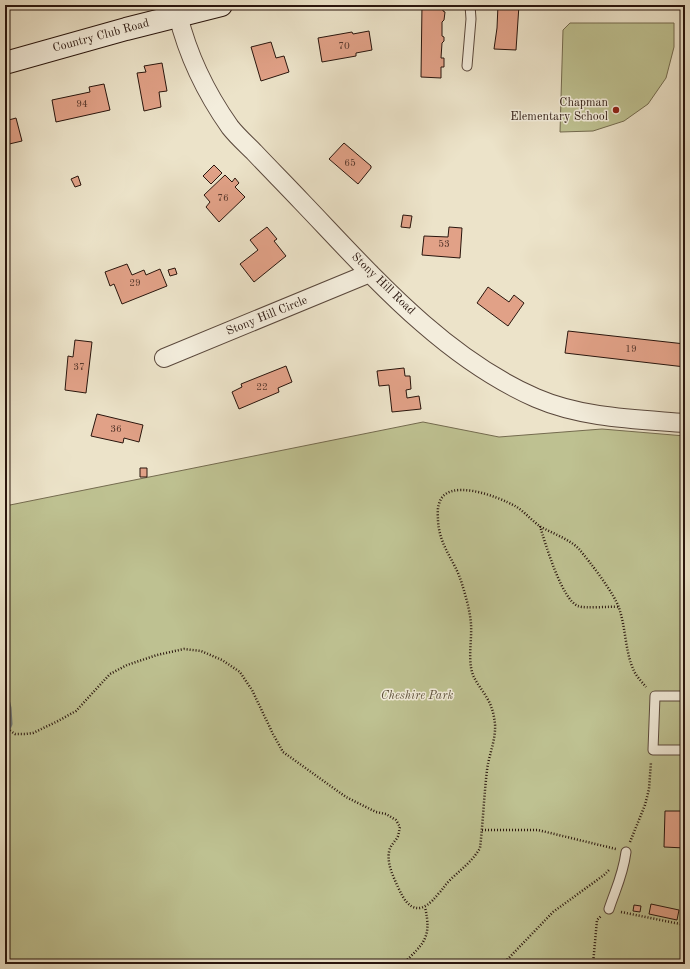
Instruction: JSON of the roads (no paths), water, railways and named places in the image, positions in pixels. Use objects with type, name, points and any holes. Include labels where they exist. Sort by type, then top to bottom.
[{"type":"street","name":"Country Club Road","points":[[5,63],[178,15],[220,5]]},
{"type":"street","name":"Stony Hill Road","points":[[178,15],[183,36],[206,89],[231,128],[370,274],[431,330],[462,356],[513,387],[559,406],[609,416],[685,423]]},
{"type":"street","name":"Stony Hill Circle","points":[[164,358],[370,274]]},
{"type":"lane","points":[[467,66],[471,19],[470,5]]},
{"type":"lane","points":[[685,696],[655,696],[653,750],[685,750]]},
{"type":"lane","points":[[609,909],[624,869],[626,852]]},
{"type":"waterway","points":[[5,690],[9,708],[10,724],[5,736]]},
{"type":"place","name":"Chapman Elementary School","points":[[616,110]]},
{"type":"park label","name":"Cheshire Park","points":[[417,696]]}]
